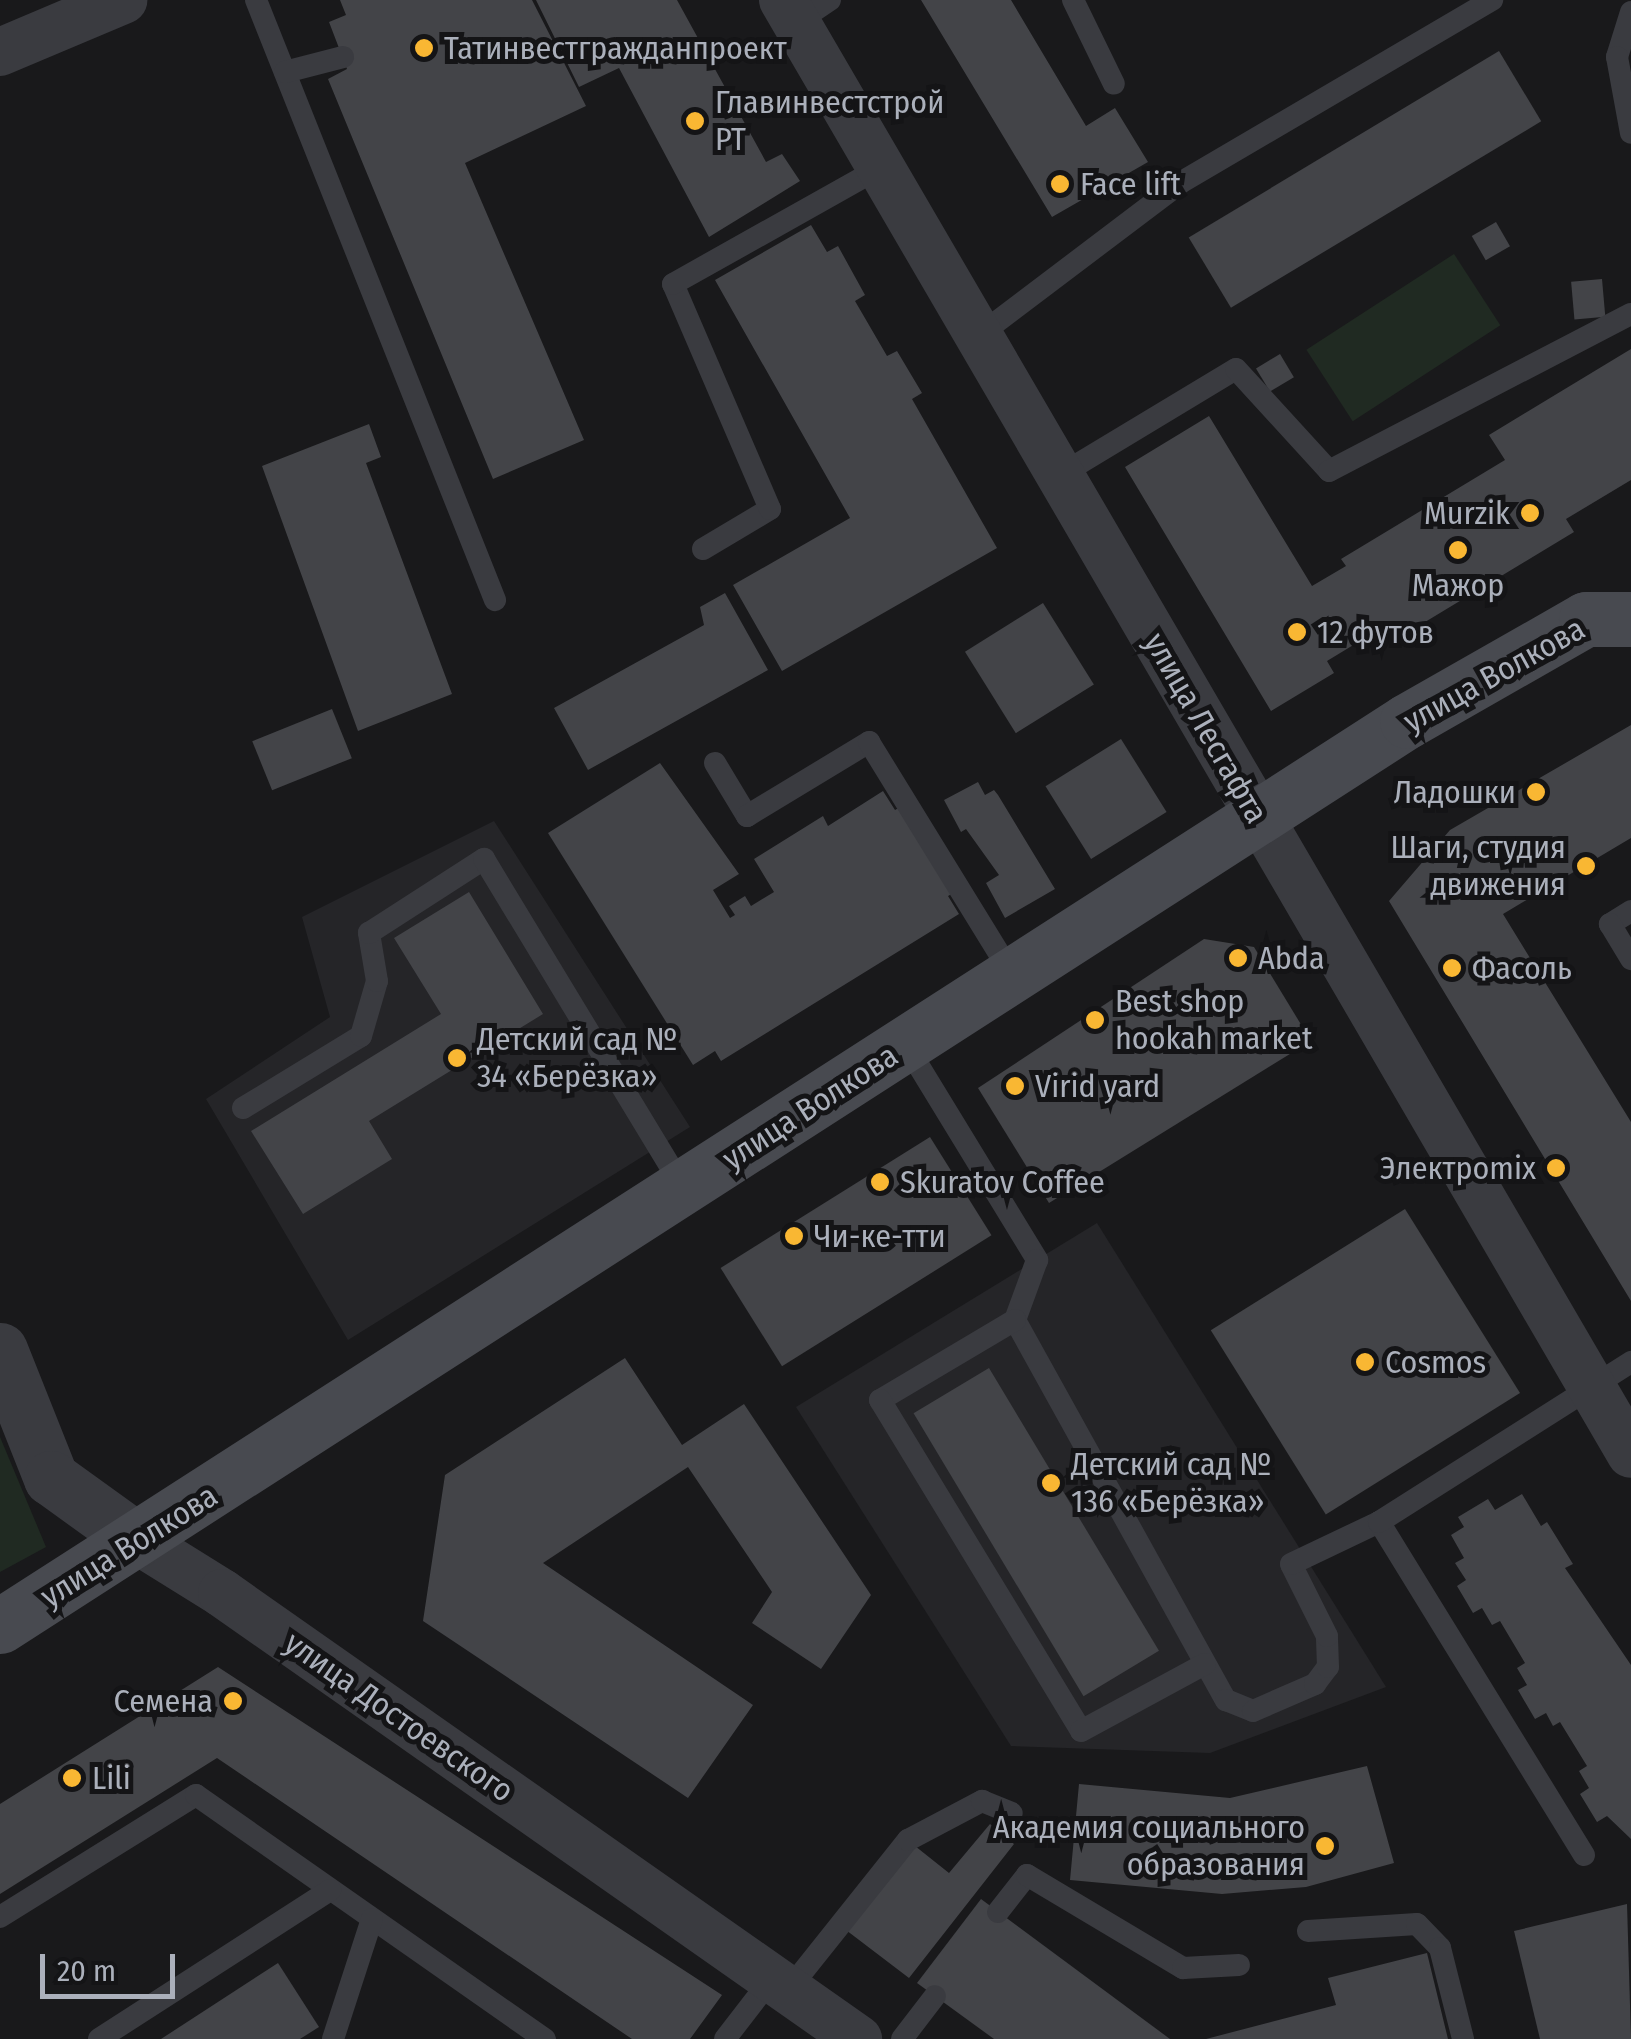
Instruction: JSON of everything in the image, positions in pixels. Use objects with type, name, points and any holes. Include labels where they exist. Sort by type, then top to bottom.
[{"type":"main road","name":"улица Волкова","points":[[0,1626],[1528,648],[1586,619],[1631,619]]},
{"type":"street","points":[[0,52],[123,0]]},
{"type":"street","name":"улица Лесгафта","points":[[803,8],[880,168],[1631,1454]]},
{"type":"street","name":"улица Достоевского","points":[[0,1350],[51,1478],[858,2039]]},
{"type":"lane","points":[[256,0],[495,600]]},
{"type":"lane","points":[[1073,0],[1114,84]]},
{"type":"lane","points":[[978,336],[1180,183],[1492,0]]},
{"type":"lane","points":[[1631,12],[1617,57],[1631,132]]},
{"type":"lane","points":[[285,72],[343,58]]},
{"type":"lane","points":[[703,548],[770,509],[673,284],[880,168]]},
{"type":"lane","points":[[1060,476],[1236,370],[1330,470],[1631,314]]},
{"type":"lane","points":[[716,763],[747,816],[869,742],[1013,976]]},
{"type":"lane","points":[[243,1108],[361,1036],[377,981],[369,933],[484,859],[684,1188]]},
{"type":"lane","points":[[1631,911],[1610,924],[1631,959]]},
{"type":"lane","points":[[906,1045],[1037,1260],[1015,1320],[880,1400],[1082,1732],[1205,1664]]},
{"type":"lane","points":[[1015,1320],[1226,1700],[1252,1711],[1315,1684],[1328,1667],[1327,1636],[1292,1564],[1379,1522],[1594,1390],[1631,1362]]},
{"type":"lane","points":[[1379,1522],[1584,1856]]},
{"type":"lane","points":[[0,1917],[196,1794],[544,2039]]},
{"type":"lane","points":[[725,2039],[781,1983],[908,1840],[982,1801],[1012,1814]]},
{"type":"lane","points":[[998,1912],[1027,1875],[1182,1968],[1240,1965]]},
{"type":"lane","points":[[99,2039],[330,1890]]},
{"type":"lane","points":[[332,2039],[372,1919]]},
{"type":"lane","points":[[1308,1932],[1417,1924],[1440,1948],[1463,2039]]},
{"type":"lane","points":[[902,2039],[934,1996]]},
{"type":"shaded area","points":[[1454,254],[1500,325],[1353,421],[1306,350]]},
{"type":"shaded area","name":"Детский сад № 34 «Берёзка»","points":[[494,821],[690,1127],[348,1340],[206,1099],[330,1017],[302,917]]},
{"type":"shaded area","name":"Детский сад № 136 «Берёзка»","points":[[1097,1223],[1386,1687],[1210,1753],[1011,1746],[796,1407]]},
{"type":"shaded area","points":[[0,1437],[46,1547],[0,1572]]},
{"type":"building","points":[[340,0],[532,0],[586,106],[465,163],[584,440],[493,479],[328,79],[347,69],[329,22],[346,15]]},
{"type":"building","name":"Главинвестстрой РТ","points":[[536,0],[677,0],[766,162],[782,154],[800,181],[709,237],[619,68],[579,87]]},
{"type":"building","points":[[921,0],[1011,0],[1086,126],[1115,108],[1148,162],[1052,217]]},
{"type":"building","points":[[1499,51],[1541,121],[1231,308],[1189,237]]},
{"type":"building","points":[[1496,222],[1510,246],[1486,260],[1472,236]]},
{"type":"building","points":[[811,225],[827,252],[838,246],[865,295],[855,301],[887,356],[897,351],[922,393],[912,399],[997,548],[782,671],[733,585],[850,518],[715,280]]},
{"type":"building","points":[[1602,279],[1605,317],[1574,320],[1571,282]]},
{"type":"building","points":[[1631,349],[1631,480],[1566,519],[1574,532],[1392,642],[1383,627],[1327,661],[1334,673],[1271,711],[1125,467],[1209,416],[1312,586],[1346,566],[1341,559],[1505,460],[1489,435]]},
{"type":"building","points":[[1280,354],[1294,377],[1270,392],[1256,368]]},
{"type":"building","points":[[369,424],[381,457],[366,463],[452,694],[358,731],[262,466]]},
{"type":"building","points":[[725,593],[768,670],[588,770],[554,708],[704,625],[700,607]]},
{"type":"building","points":[[1043,603],[1094,684],[1016,733],[965,652]]},
{"type":"building","points":[[332,709],[352,758],[272,790],[252,741]]},
{"type":"building","points":[[1631,725],[1631,838],[1503,914],[1631,1122],[1631,1301],[1389,901],[1450,830]]},
{"type":"building","points":[[1121,739],[1167,812],[1091,859],[1046,786]]},
{"type":"building","points":[[660,763],[739,874],[713,890],[730,918],[735,915],[729,906],[745,896],[751,906],[774,892],[754,859],[823,816],[828,826],[883,791],[895,810],[904,805],[957,891],[948,896],[959,914],[721,1061],[715,1051],[693,1065],[548,833]]},
{"type":"building","points":[[978,782],[985,795],[994,790],[998,795],[1055,889],[1005,918],[986,883],[999,875],[966,829],[961,832],[944,800]]},
{"type":"building","points":[[469,892],[543,1014],[369,1121],[392,1159],[303,1214],[251,1131],[441,1014],[394,938]]},
{"type":"building","points":[[1204,939],[1254,947],[1311,1041],[1049,1203],[978,1088]]},
{"type":"building","points":[[930,1137],[991,1235],[782,1366],[721,1268]]},
{"type":"building","name":"Cosmos","points":[[1405,1209],[1520,1393],[1326,1514],[1211,1330]]},
{"type":"building","points":[[625,1358],[682,1445],[744,1404],[871,1595],[821,1669],[752,1623],[772,1592],[688,1467],[543,1563],[753,1705],[688,1798],[423,1621],[445,1475]]},
{"type":"building","points":[[989,1368],[1159,1651],[1084,1696],[914,1413]]},
{"type":"building","points":[[1522,1494],[1541,1526],[1547,1522],[1573,1564],[1565,1568],[1631,1665],[1631,1839],[1607,1816],[1597,1822],[1580,1794],[1589,1788],[1579,1771],[1587,1766],[1560,1722],[1553,1726],[1546,1713],[1535,1719],[1518,1690],[1527,1685],[1517,1668],[1525,1663],[1500,1621],[1492,1625],[1482,1608],[1473,1613],[1457,1586],[1466,1580],[1455,1563],[1464,1558],[1451,1535],[1464,1527],[1458,1517],[1488,1499],[1495,1510]]},
{"type":"building","points":[[218,1667],[722,1995],[690,2039],[632,2039],[217,1758],[0,1894],[0,1804]]},
{"type":"building","points":[[1367,1766],[1394,1863],[1306,1887],[1222,1894],[1070,1880],[1079,1784],[1230,1798]]},
{"type":"building","points":[[990,1824],[1014,1844],[909,1978],[842,1927],[910,1842],[949,1873]]},
{"type":"building","points":[[981,1899],[1170,2039],[994,2039],[917,1983]]},
{"type":"building","points":[[1627,1904],[1631,2039],[1540,2039],[1514,1931]]},
{"type":"building","points":[[1427,1953],[1448,2039],[1206,2039],[1336,2005],[1328,1978]]},
{"type":"building","points":[[278,1963],[319,2027],[300,2039],[161,2039]]},
{"type":"place","name":"Татинвестгражданпроект","points":[[424,48]]},
{"type":"place","name":"Главинвестстрой РТ","points":[[695,121]]},
{"type":"place","name":"Face lift","points":[[1060,184]]},
{"type":"place","name":"Murzik","points":[[1530,513]]},
{"type":"place","name":"Мажор","points":[[1458,550]]},
{"type":"place","name":"12 футов","points":[[1297,632]]},
{"type":"place","name":"Ладошки","points":[[1536,792]]},
{"type":"place","name":"Шаги, студия движения","points":[[1586,866]]},
{"type":"place","name":"Abda","points":[[1238,958]]},
{"type":"place","name":"Фасоль","points":[[1452,968]]},
{"type":"place","name":"Best shop hookah market","points":[[1095,1020]]},
{"type":"place","name":"Детский сад № 34 «Берёзка»","points":[[457,1058]]},
{"type":"place","name":"Virid yard","points":[[1015,1086]]},
{"type":"place","name":"Электроmix","points":[[1556,1168]]},
{"type":"place","name":"Skuratov Coffee","points":[[880,1182]]},
{"type":"place","name":"Чи-ке-тти","points":[[794,1236]]},
{"type":"place","name":"Cosmos","points":[[1365,1362]]},
{"type":"place","name":"Детский сад № 136 «Берёзка»","points":[[1051,1483]]},
{"type":"place","name":"Семена","points":[[233,1701]]},
{"type":"place","name":"Lili","points":[[72,1778]]},
{"type":"place","name":"Академия социального образования","points":[[1325,1846]]}]
